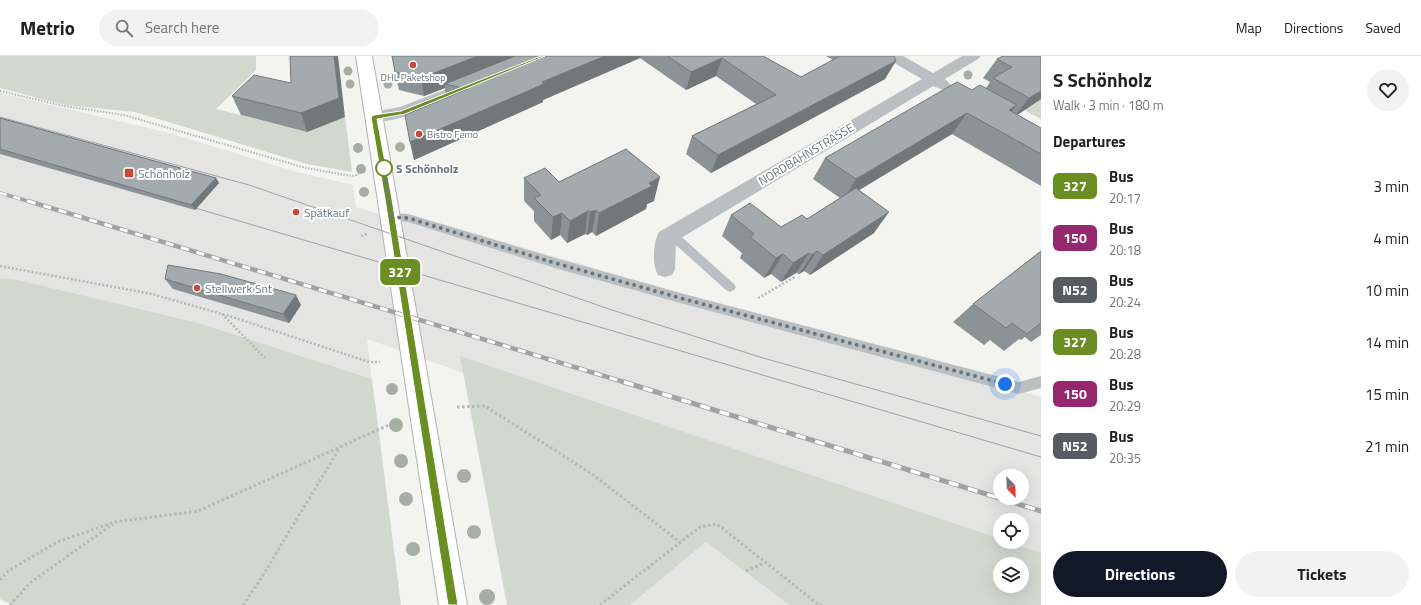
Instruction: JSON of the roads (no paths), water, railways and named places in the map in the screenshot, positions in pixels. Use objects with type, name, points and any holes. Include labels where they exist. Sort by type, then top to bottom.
[{"type":"main road","points":[[364,56],[453,605]]},
{"type":"street","points":[[892,56],[957,93]]},
{"type":"street","name":"NORDBAHNSTRASSE","points":[[671,234],[973,56]]},
{"type":"street","points":[[374,117],[403,112],[484,80]]},
{"type":"street","points":[[665,269],[666,238],[671,234]]},
{"type":"lane","points":[[391,217],[408,218],[555,263],[684,299],[1019,388],[1041,382]]},
{"type":"lane","points":[[671,234],[730,288]]},
{"type":"tram line","points":[[0,117],[249,185],[612,310],[763,358],[1041,436]]},
{"type":"tram line","points":[[185,205],[1041,457]]},
{"type":"railway","points":[[0,193],[31,202]]},
{"type":"railway","points":[[28,201],[627,383]]},
{"type":"railway","points":[[624,382],[1041,511]]},
{"type":"place","name":"DHL Paketshop","points":[[413,65]]},
{"type":"place","name":"Bistro Femo","points":[[419,134]]},
{"type":"place","name":"S Schönholz","points":[[384,168]]},
{"type":"place","name":"Schönholz","points":[[129,173]]},
{"type":"place","name":"Spätkauf","points":[[296,212]]},
{"type":"place","name":"Stellwerk Snt","points":[[197,288]]}]
